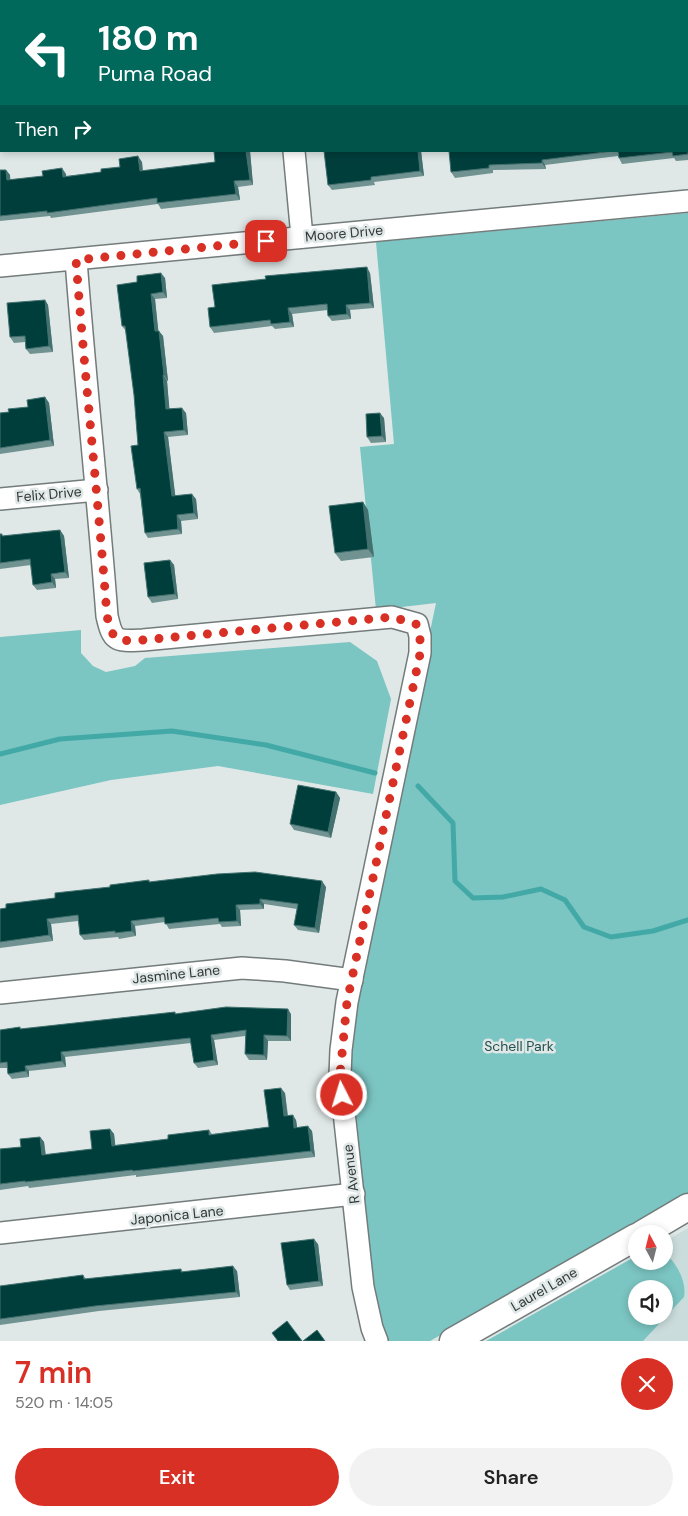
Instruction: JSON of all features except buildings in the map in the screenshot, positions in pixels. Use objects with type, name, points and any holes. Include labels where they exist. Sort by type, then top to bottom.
[{"type":"street","points":[[294,152],[302,237]]},
{"type":"street","name":"Moore Drive","points":[[0,266],[688,201]]},
{"type":"street","points":[[76,260],[97,490]]},
{"type":"street","name":"Felix Drive","points":[[0,499],[97,490]]},
{"type":"street","name":"R Avenue","points":[[97,490],[107,616],[111,634],[118,640],[143,640],[392,617],[416,624],[420,636],[420,654],[352,980],[344,1031],[340,1075],[363,1287],[377,1341]]},
{"type":"street","name":"Jasmine Lane","points":[[0,993],[242,968],[285,971],[352,980]]},
{"type":"street","name":"Japonica Lane","points":[[0,1233],[354,1194]]},
{"type":"street","points":[[657,1225],[688,1207]]},
{"type":"street","name":"Laurel Lane","points":[[453,1341],[628,1242]]},
{"type":"shaded area","points":[[688,1228],[688,1341],[493,1341],[628,1265],[628,1270],[673,1270],[673,1237]]},
{"type":"green space","name":"Schell Park","points":[[688,213],[688,1195],[635,1225],[628,1225],[628,1229],[430,1341],[385,1341],[376,1306],[349,1035],[354,995],[436,603],[376,610],[360,447],[394,444],[376,242]]},
{"type":"green space","points":[[81,630],[81,653],[93,666],[106,672],[135,666],[145,658],[350,642],[377,661],[391,699],[373,794],[218,766],[111,780],[0,805],[0,637]]},
{"type":"green space","points":[[628,1261],[628,1270],[673,1270],[673,1261],[680,1272],[684,1285],[684,1297],[673,1309],[673,1280],[628,1280],[628,1325],[658,1325],[643,1341],[486,1341]]},
{"type":"waterway","points":[[0,754],[60,739],[172,731],[266,745],[375,773]]},
{"type":"waterway","points":[[418,786],[453,823],[455,881],[473,898],[503,897],[541,889],[565,900],[584,927],[611,937],[653,931],[688,920]]},
{"type":"route","points":[[266,241],[76,260],[85,375],[107,616],[111,634],[118,640],[143,640],[392,617],[416,624],[420,636],[420,654],[347,1002],[341,1050],[340,1075],[342,1095]]}]
